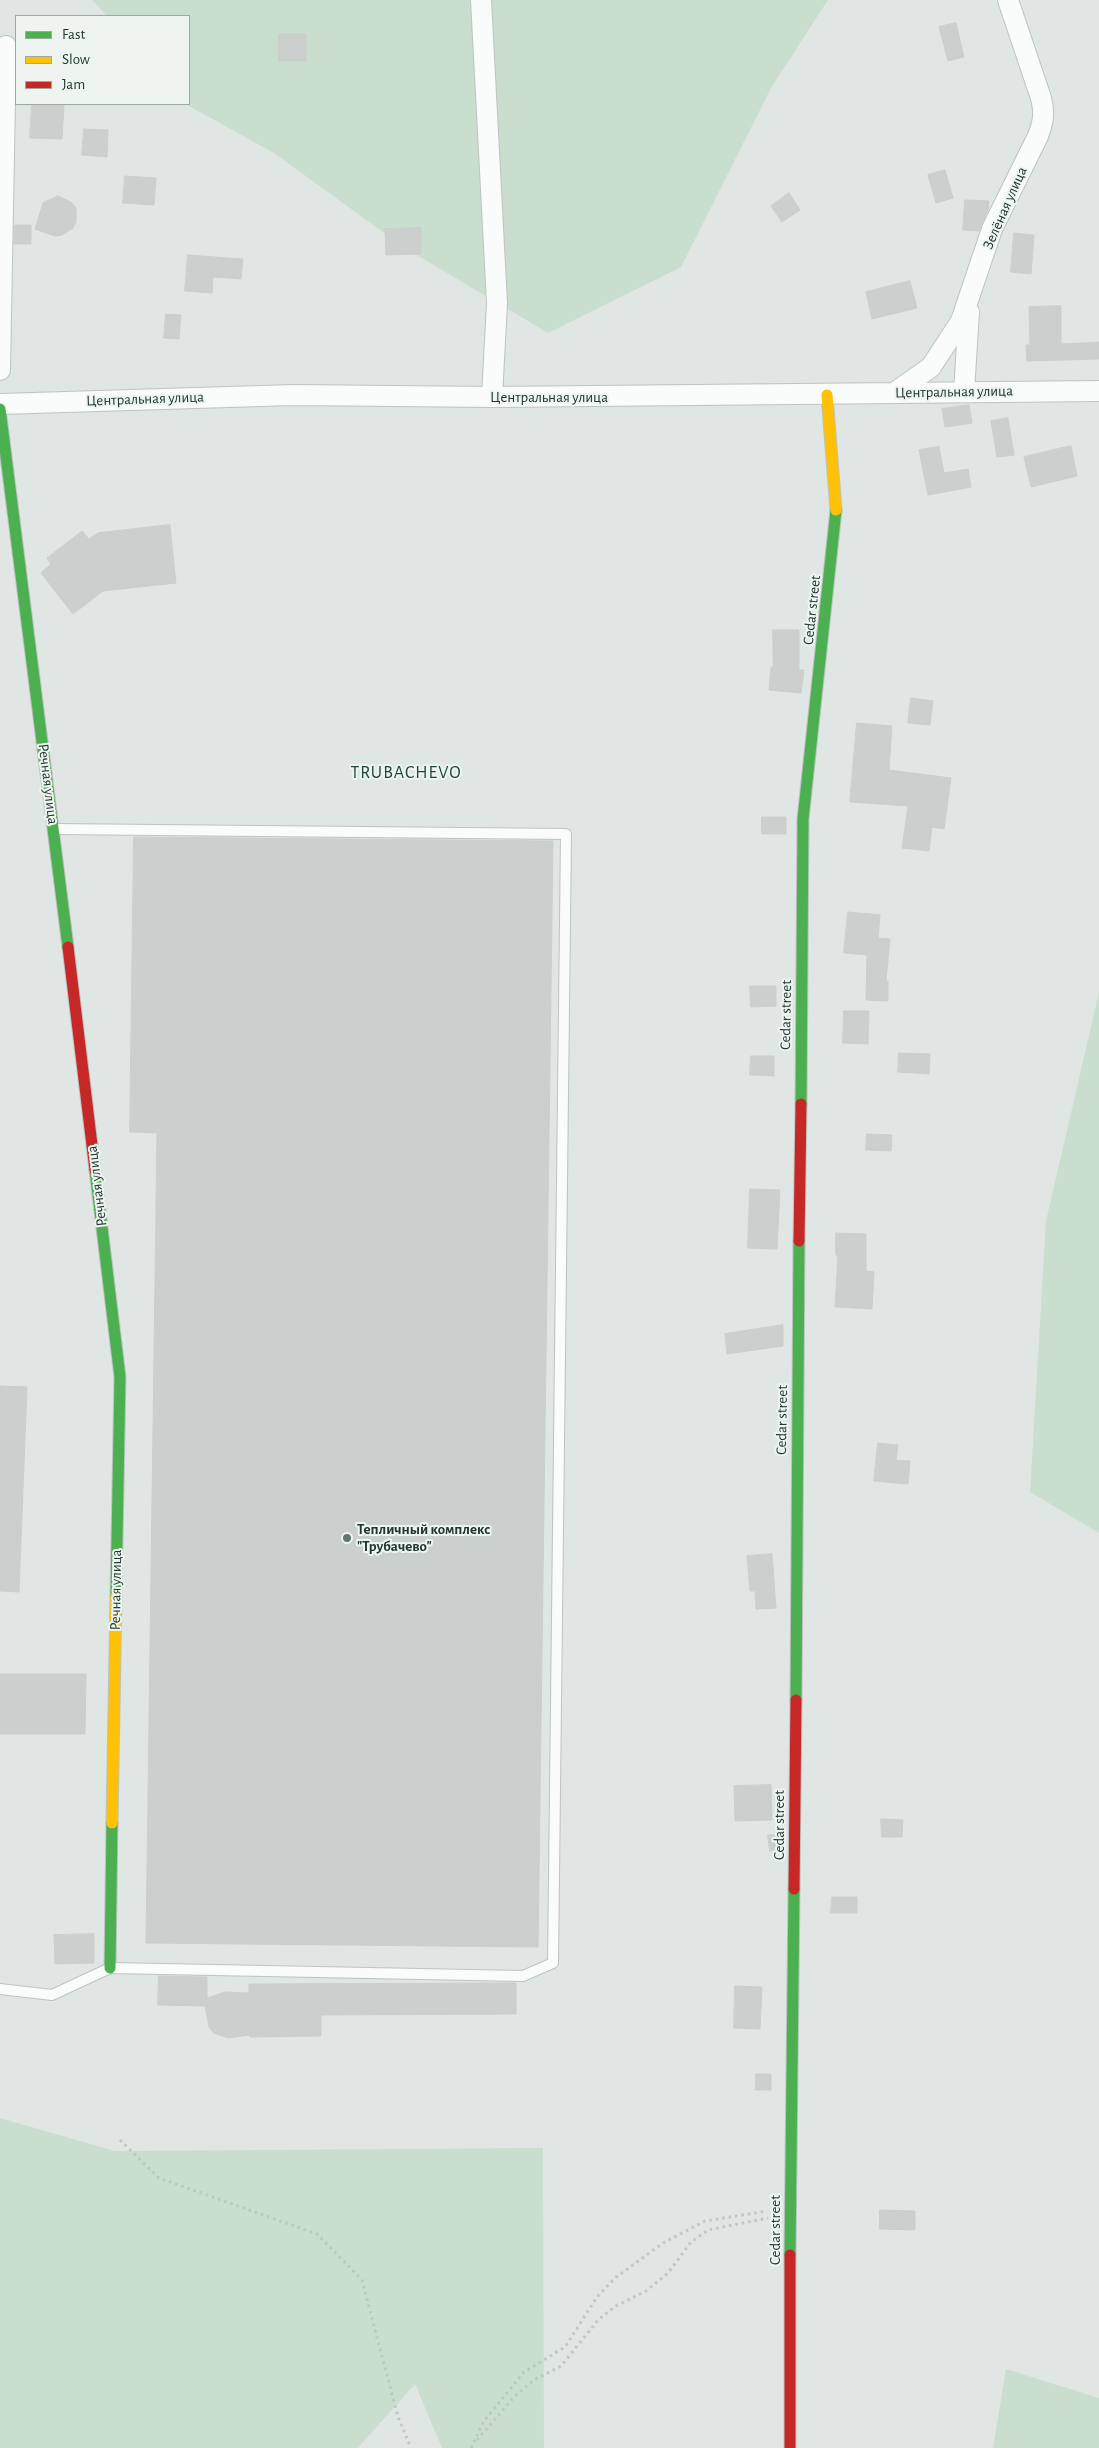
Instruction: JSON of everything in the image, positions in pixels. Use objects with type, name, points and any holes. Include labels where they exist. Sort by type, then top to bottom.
[{"type":"street","points":[[481,0],[497,303],[492,397]]},
{"type":"street","name":"Зелёная улица","points":[[894,393],[931,367],[961,321],[970,300],[992,229],[1038,136],[1043,122],[1044,110],[1041,98],[1008,0]]},
{"type":"street","points":[[0,370],[6,46]]},
{"type":"street","points":[[964,392],[970,300]]},
{"type":"street","name":"Центральная улица","points":[[0,404],[294,395],[492,397],[1099,391]]},
{"type":"street","name":"Cedar street","points":[[790,2448],[790,2206],[803,819],[837,516],[827,395]]},
{"type":"street","name":"Речная улица","points":[[0,409],[54,829],[120,1377],[110,1968]]},
{"type":"lane","points":[[0,1989],[52,1995],[110,1968],[523,1976],[553,1963],[566,834],[54,829]]},
{"type":"path","points":[[120,2140],[159,2178],[317,2234],[362,2280],[398,2417],[411,2448]]},
{"type":"path","points":[[471,2447],[514,2397],[534,2380],[562,2366],[599,2319],[616,2306],[646,2291],[668,2274],[691,2242],[708,2230],[768,2218],[790,2206]]},
{"type":"path","points":[[471,2447],[484,2421],[524,2372],[565,2347],[597,2296],[631,2266],[663,2243],[705,2220],[756,2214],[790,2206]]},
{"type":"green space","points":[[92,0],[828,0],[771,88],[681,267],[548,333],[405,248],[274,153],[187,105],[190,105],[190,15],[106,15]]},
{"type":"green space","points":[[1099,992],[1099,1533],[1030,1492],[1046,1221]]},
{"type":"green space","points":[[0,2118],[115,2151],[543,2148],[544,2448],[442,2448],[415,2384],[358,2448],[0,2448]]},
{"type":"green space","points":[[1006,2369],[1099,2398],[1099,2448],[993,2448]]},
{"type":"building","points":[[956,23],[964,57],[948,61],[939,27]]},
{"type":"building","points":[[279,34],[306,34],[306,61],[279,61]]},
{"type":"building","points":[[32,105],[64,105],[62,139],[30,138]]},
{"type":"building","points":[[84,129],[108,130],[107,157],[82,155]]},
{"type":"building","points":[[945,170],[953,198],[936,203],[928,175]]},
{"type":"building","points":[[125,176],[156,178],[154,205],[123,203]]},
{"type":"building","points":[[789,193],[800,210],[782,222],[771,206]]},
{"type":"building","points":[[58,196],[71,202],[76,208],[76,222],[73,228],[62,235],[55,236],[35,229],[43,203]]},
{"type":"building","points":[[965,200],[989,201],[988,210],[979,231],[963,230]]},
{"type":"building","points":[[15,225],[31,225],[31,244],[14,244]]},
{"type":"building","points":[[421,228],[421,254],[386,255],[385,229]]},
{"type":"building","points":[[1014,233],[1034,235],[1031,274],[1011,272]]},
{"type":"building","points":[[188,255],[243,259],[241,279],[213,277],[212,293],[185,291]]},
{"type":"building","points":[[910,281],[917,308],[872,319],[866,292]]},
{"type":"building","points":[[1061,306],[1061,344],[1099,342],[1099,359],[1027,361],[1026,345],[1030,345],[1029,307]]},
{"type":"building","points":[[166,314],[181,315],[179,339],[164,338]]},
{"type":"building","points":[[969,405],[972,423],[945,427],[942,409]]},
{"type":"building","points":[[1008,418],[1014,455],[997,457],[991,421]]},
{"type":"building","points":[[1071,446],[1077,476],[1031,487],[1024,457]]},
{"type":"building","points":[[939,447],[944,473],[968,469],[971,487],[928,495],[919,450]]},
{"type":"building","points":[[170,525],[176,583],[103,591],[73,614],[41,573],[51,564],[47,558],[82,531],[89,539],[98,533]]},
{"type":"building","points":[[773,630],[799,630],[799,670],[804,670],[801,693],[769,690],[771,667],[773,667]]},
{"type":"building","points":[[911,698],[933,701],[930,725],[908,723]]},
{"type":"building","points":[[857,723],[892,726],[889,770],[951,778],[944,829],[932,827],[929,851],[902,848],[908,806],[850,802]]},
{"type":"building","points":[[762,817],[786,817],[786,834],[762,834]]},
{"type":"building","name":"Тепличный комплекс \"Трубачево\"","points":[[134,837],[553,841],[538,1947],[146,1943],[157,1133],[130,1132]]},
{"type":"building","points":[[848,912],[880,915],[878,938],[890,939],[886,981],[888,981],[888,1001],[866,1000],[867,955],[844,953]]},
{"type":"building","points":[[750,986],[776,986],[776,1006],[751,1007]]},
{"type":"building","points":[[844,1011],[869,1011],[868,1044],[843,1043]]},
{"type":"building","points":[[899,1053],[930,1054],[929,1074],[898,1072]]},
{"type":"building","points":[[751,1056],[774,1056],[774,1076],[750,1075]]},
{"type":"building","points":[[867,1134],[892,1135],[891,1151],[866,1150]]},
{"type":"building","points":[[750,1189],[780,1190],[777,1249],[748,1248]]},
{"type":"building","points":[[836,1233],[866,1234],[866,1271],[874,1272],[872,1309],[835,1307],[838,1256],[836,1255]]},
{"type":"building","points":[[783,1325],[783,1346],[727,1354],[725,1334]]},
{"type":"building","points":[[0,1386],[27,1387],[19,1592],[0,1591]]},
{"type":"building","points":[[878,1443],[898,1445],[896,1460],[910,1461],[908,1484],[874,1481]]},
{"type":"building","points":[[772,1554],[776,1608],[756,1609],[755,1591],[750,1591],[747,1556]]},
{"type":"building","points":[[0,1674],[86,1674],[85,1734],[0,1734]]},
{"type":"building","points":[[771,1785],[772,1820],[735,1821],[734,1786]]},
{"type":"building","points":[[881,1819],[903,1820],[902,1837],[882,1837]]},
{"type":"building","points":[[768,1835],[779,1835],[779,1850],[770,1851]]},
{"type":"building","points":[[832,1897],[857,1897],[857,1913],[831,1913]]},
{"type":"building","points":[[94,1934],[94,1963],[55,1964],[54,1935]]},
{"type":"building","points":[[159,1976],[207,1977],[207,1998],[225,1992],[249,1993],[249,1984],[516,1983],[516,2014],[321,2015],[321,2036],[250,2037],[250,2035],[228,2038],[214,2033],[209,2027],[205,2006],[158,2005]]},
{"type":"building","points":[[735,1986],[762,1987],[760,2029],[734,2028]]},
{"type":"building","points":[[756,2074],[771,2074],[771,2090],[756,2090]]},
{"type":"building","points":[[880,2210],[915,2211],[915,2230],[880,2229]]},
{"type":"traffic: fast","points":[[0,409],[68,947]]},
{"type":"traffic: fast","points":[[801,1104],[803,819],[836,510]]},
{"type":"traffic: fast","points":[[95,1170],[120,1377],[116,1596]]},
{"type":"traffic: fast","points":[[796,1700],[799,1241]]},
{"type":"traffic: fast","points":[[110,1968],[112,1823]]},
{"type":"traffic: fast","points":[[790,2255],[794,1889]]},
{"type":"traffic: slow","points":[[827,395],[836,510]]},
{"type":"traffic: slow","points":[[112,1823],[116,1596]]},
{"type":"traffic: jam","points":[[68,947],[95,1170]]},
{"type":"traffic: jam","points":[[799,1241],[801,1104]]},
{"type":"traffic: jam","points":[[794,1889],[796,1700]]},
{"type":"traffic: jam","points":[[790,2255],[790,2448]]},
{"type":"place","name":"Тепличный комплекс \"Трубачево\"","points":[[347,1538]]},
{"type":"district","name":"TRUBACHEVO","points":[[406,773]]}]
